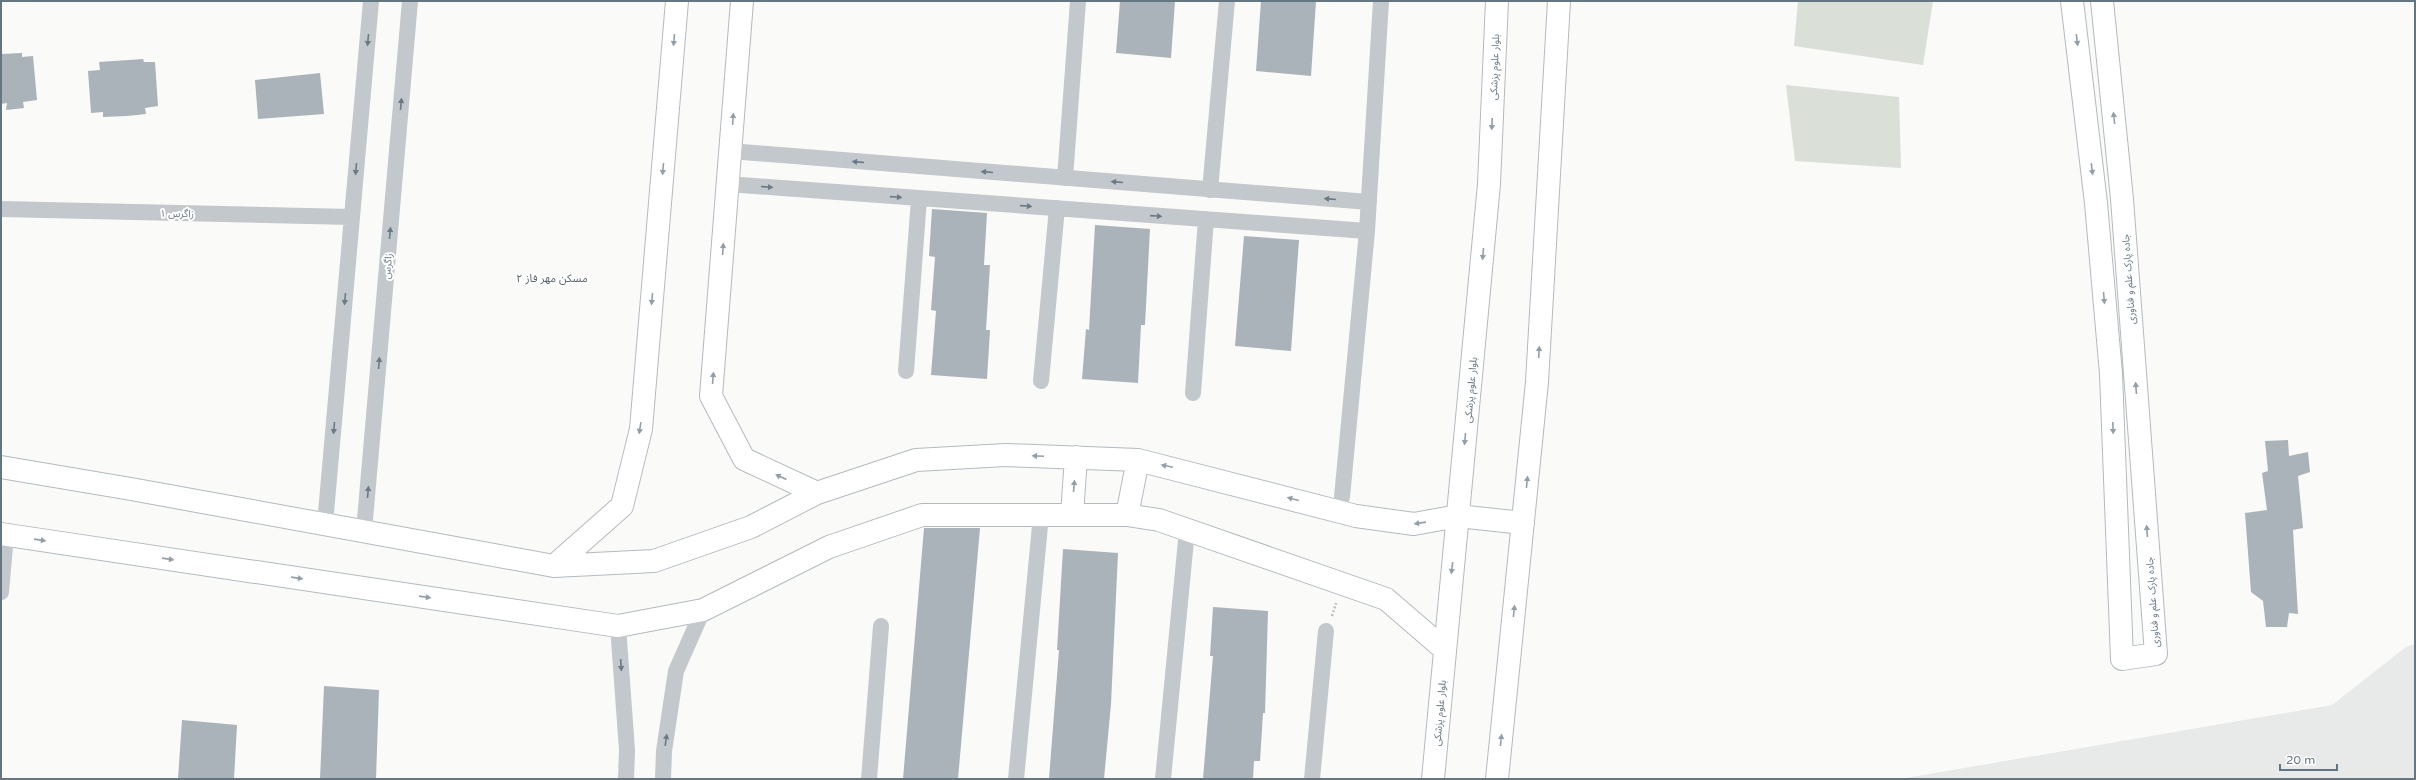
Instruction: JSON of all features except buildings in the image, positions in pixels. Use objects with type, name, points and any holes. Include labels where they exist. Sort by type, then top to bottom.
[{"type":"street","points":[[325,524],[371,1]]},
{"type":"street","name":"زاگرس","points":[[364,531],[410,1]]},
{"type":"street","points":[[554,566],[622,506],[640,429],[677,1]]},
{"type":"street","points":[[742,1],[711,396],[744,459],[816,493]]},
{"type":"street","points":[[1065,178],[1078,1]]},
{"type":"street","points":[[1210,190],[1227,1]]},
{"type":"street","points":[[1342,497],[1367,231],[1381,1]]},
{"type":"street","name":"بلوار علوم پزشکی","points":[[1433,779],[1444,649],[1490,184],[1496,1]]},
{"type":"street","points":[[1498,779],[1537,382],[1560,1]]},
{"type":"street","name":"جاده پارک علم و فناوری","points":[[2072,1],[2096,203],[2111,374],[2122,659],[2156,654],[2122,199],[2102,1]]},
{"type":"street","points":[[730,152],[1369,202]]},
{"type":"street","points":[[728,184],[1367,231]]},
{"type":"street","points":[[906,371],[919,198]]},
{"type":"street","points":[[2096,203],[2122,199]]},
{"type":"street","points":[[1041,381],[1057,208]]},
{"type":"street","name":"زاگرس ۱","points":[[1,209],[352,217]]},
{"type":"street","points":[[1193,393],[1206,219]]},
{"type":"street","points":[[1,467],[554,566],[654,561],[751,527],[816,493],[916,460],[1006,455],[1138,460],[1356,516],[1414,524],[1458,516],[1523,523]]},
{"type":"street","points":[[1072,515],[1076,457]]},
{"type":"street","points":[[1127,515],[1138,460]]},
{"type":"street","points":[[1,592],[3,535],[618,626],[703,610],[829,547],[922,515],[1127,515],[1158,520],[1386,599],[1444,649]]},
{"type":"street","points":[[1016,779],[1042,515]]},
{"type":"street","points":[[1163,779],[1187,530]]},
{"type":"street","points":[[663,779],[664,751],[676,671],[703,610]]},
{"type":"street","points":[[618,626],[627,750],[626,779]]},
{"type":"street","points":[[869,779],[881,626]]},
{"type":"street","points":[[1312,779],[1326,631]]},
{"type":"path","points":[[1326,631],[1342,584]]},
{"type":"shaded area","points":[[1798,1],[1933,1],[1923,65],[1794,46]]},
{"type":"shaded area","points":[[1786,85],[1899,97],[1901,168],[1795,161]]},
{"type":"shaded area","points":[[2415,644],[2415,779],[1900,779],[2332,705],[2406,647]]},
{"type":"district","name":"مسکن مهر فاز ۲","points":[[552,278]]}]
